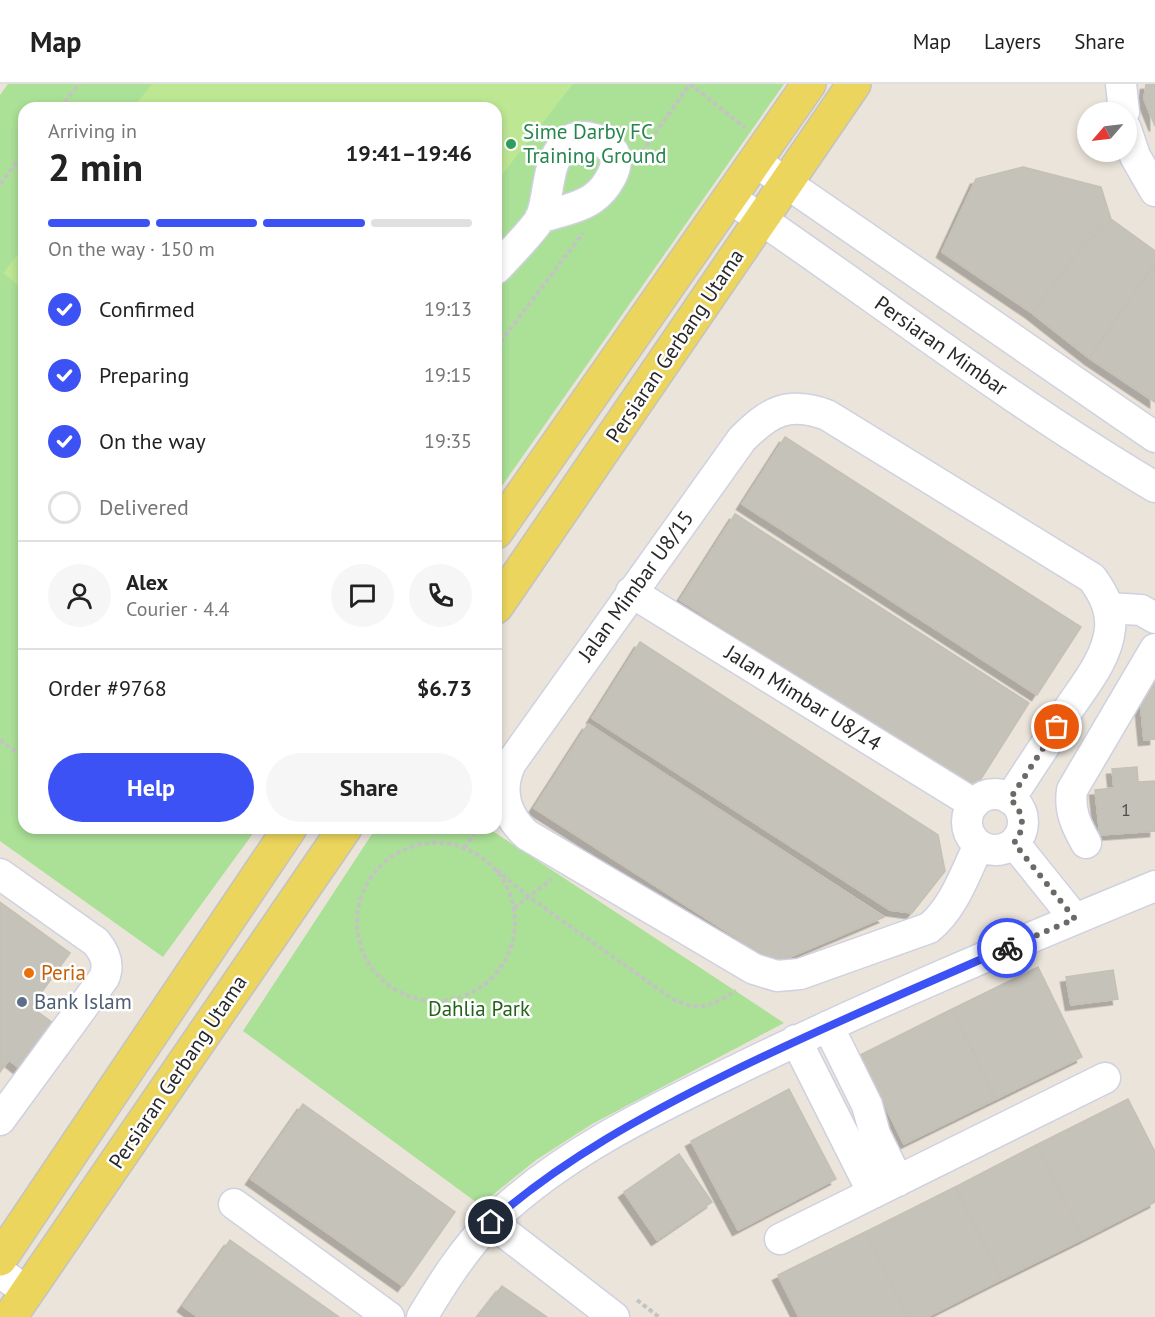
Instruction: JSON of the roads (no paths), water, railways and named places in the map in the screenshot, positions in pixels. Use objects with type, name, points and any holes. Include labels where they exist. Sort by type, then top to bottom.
[{"type":"main road","name":"Persiaran Gerbang Utama","points":[[502,523],[809,84]]},
{"type":"main road","name":"Persiaran Gerbang Utama","points":[[502,598],[854,84]]},
{"type":"main road","name":"Persiaran Gerbang Utama","points":[[0,1259],[286,834]]},
{"type":"main road","name":"Persiaran Gerbang Utama","points":[[18,1305],[341,834]]},
{"type":"street","points":[[1121,84],[1123,102]]},
{"type":"street","points":[[761,154],[787,183],[1155,436]]},
{"type":"street","points":[[1137,160],[1155,191]]},
{"type":"street","name":"Persiaran Mimbar","points":[[730,198],[1014,398],[1091,450],[1155,488]]},
{"type":"street","points":[[502,262],[540,218]]},
{"type":"street","name":"Jalan Mimbar U8/15","points":[[979,845],[947,909],[929,928],[814,970],[789,976],[765,974],[527,835],[517,825],[505,800],[504,786],[506,773],[511,763],[742,439],[758,423],[772,414],[792,408],[812,410],[827,415],[1092,578],[1109,608]]},
{"type":"street","name":"Jalan Mimbar U8/14","points":[[631,592],[974,804]]},
{"type":"street","points":[[1010,799],[1094,671],[1105,648],[1110,628],[1109,608],[1141,610],[1155,618]]},
{"type":"street","points":[[1086,843],[1075,823],[1071,800],[1072,790],[1155,649]]},
{"type":"street","points":[[1050,738],[1089,761]]},
{"type":"street","points":[[995,794],[1010,799],[1021,813],[1023,822],[1014,843],[1000,850],[993,850],[979,845],[972,839],[967,821],[974,804],[980,798],[995,794]]},
{"type":"street","points":[[1014,843],[1075,919]]},
{"type":"street","points":[[0,874],[96,942],[108,964],[104,978],[0,1120]]},
{"type":"street","points":[[422,1317],[465,1252],[491,1222],[545,1178],[618,1131],[675,1099],[796,1040],[1155,886]]},
{"type":"street","points":[[828,1026],[867,1105],[885,1187]]},
{"type":"street","points":[[796,1040],[885,1187]]},
{"type":"street","points":[[780,1239],[1105,1078]]},
{"type":"street","points":[[234,1204],[389,1317]]},
{"type":"street","points":[[491,1222],[614,1317]]},
{"type":"street","points":[[0,1272],[18,1305]]},
{"type":"place","name":"Sime Darby FC Training Ground","points":[[511,144]]},
{"type":"place","name":"Peria","points":[[29,973]]},
{"type":"place","name":"Bank Islam","points":[[22,1002]]},
{"type":"park label","name":"Dahlia Park","points":[[479,1009]]}]
